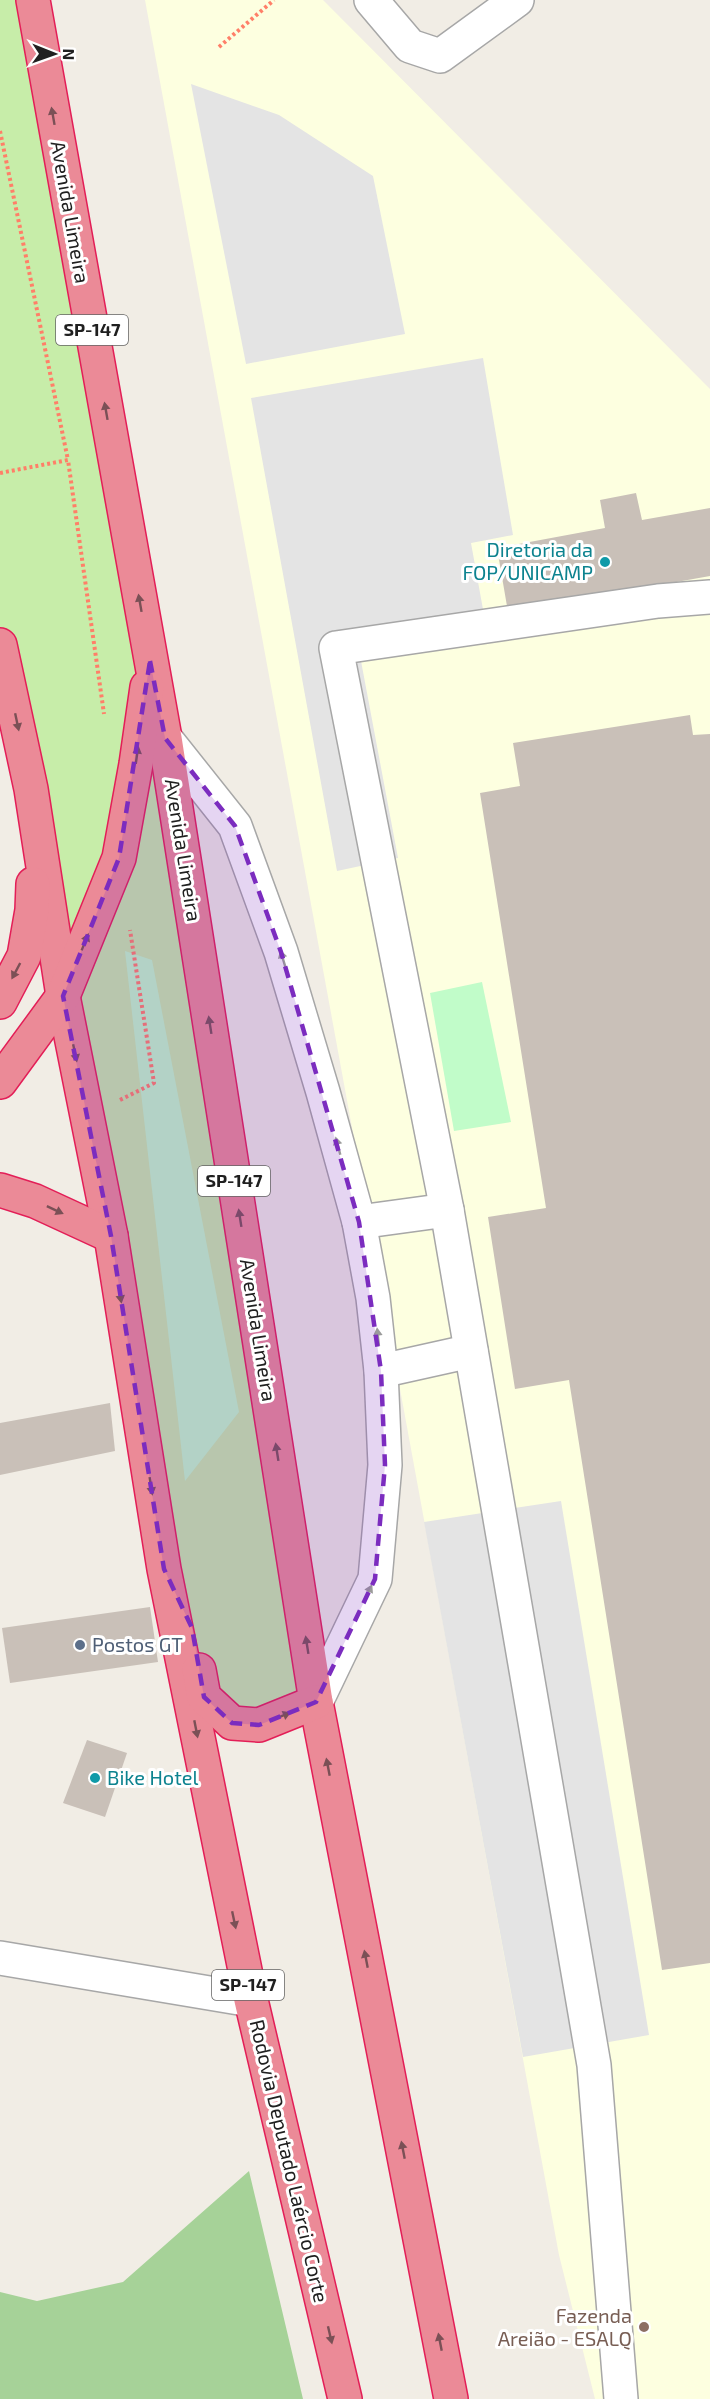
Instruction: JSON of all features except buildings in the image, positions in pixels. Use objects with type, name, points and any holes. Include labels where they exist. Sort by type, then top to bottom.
[{"type":"highway","name":"Avenida Limeira","points":[[33,0],[165,738],[316,1702]]},
{"type":"highway","name":"SP-147","points":[[0,645],[31,789],[63,996],[111,1236],[164,1569]]},
{"type":"highway","points":[[0,1082],[63,996],[119,858],[136,764],[150,661]]},
{"type":"highway","points":[[0,1002],[24,956],[32,910],[31,789]]},
{"type":"highway","points":[[0,1190],[35,1201],[111,1236]]},
{"type":"highway","points":[[164,1569],[192,1628],[204,1697],[231,1723],[259,1725],[316,1702]]},
{"type":"highway","name":"Rodovia Deputado Laércio Corte","points":[[164,1569],[251,2000],[345,2399]]},
{"type":"highway","name":"SP-147","points":[[316,1702],[452,2399]]},
{"type":"street","points":[[385,5],[410,46],[440,56],[517,0]]},
{"type":"street","points":[[621,2399],[594,2065],[447,1210],[336,648],[658,601],[710,597]]},
{"type":"street","points":[[165,738],[235,826],[281,952],[359,1222],[373,1299],[381,1371],[385,1465],[375,1579],[316,1702]]},
{"type":"street","points":[[359,1222],[447,1210]]},
{"type":"street","points":[[381,1371],[471,1351]]},
{"type":"street","points":[[0,1958],[251,2000]]},
{"type":"path","points":[[219,47],[274,0]]},
{"type":"path","points":[[0,131],[68,460],[106,725]]},
{"type":"path","points":[[0,473],[68,460]]},
{"type":"path","points":[[88,1116],[154,1083],[129,925]]},
{"type":"highlighted area","points":[[150,661],[165,738],[235,826],[281,952],[359,1222],[381,1371],[385,1465],[375,1579],[316,1702],[259,1725],[232,1723],[204,1697],[192,1628],[164,1569],[111,1236],[63,996],[119,858]]},
{"type":"shaded area","points":[[145,0],[323,0],[710,389],[710,2399],[595,2399],[559,2255]]},
{"type":"shaded area","points":[[191,84],[279,115],[373,176],[405,334],[246,364]]},
{"type":"shaded area","points":[[483,358],[513,535],[471,543],[486,626],[358,645],[398,858],[337,871],[251,398]]},
{"type":"shaded area","points":[[561,1501],[649,2035],[523,2057],[424,1522]]},
{"type":"green space","points":[[0,0],[33,0],[316,1702],[259,1725],[204,1697],[0,645]]},
{"type":"green space","points":[[125,951],[152,960],[239,1412],[185,1481]]},
{"type":"green space","points":[[482,982],[511,1122],[454,1131],[430,993]]},
{"type":"green space","points":[[249,2171],[303,2399],[0,2399],[0,2292],[37,2301],[123,2282]]},
{"type":"place","name":"Diretoria da FOP/UNICAMP","points":[[605,562]]},
{"type":"place","name":"Postos GT","points":[[80,1645]]},
{"type":"place","name":"Bike Hotel","points":[[95,1778]]},
{"type":"place","name":"Fazenda Areião - ESALQ","points":[[644,2327]]}]
